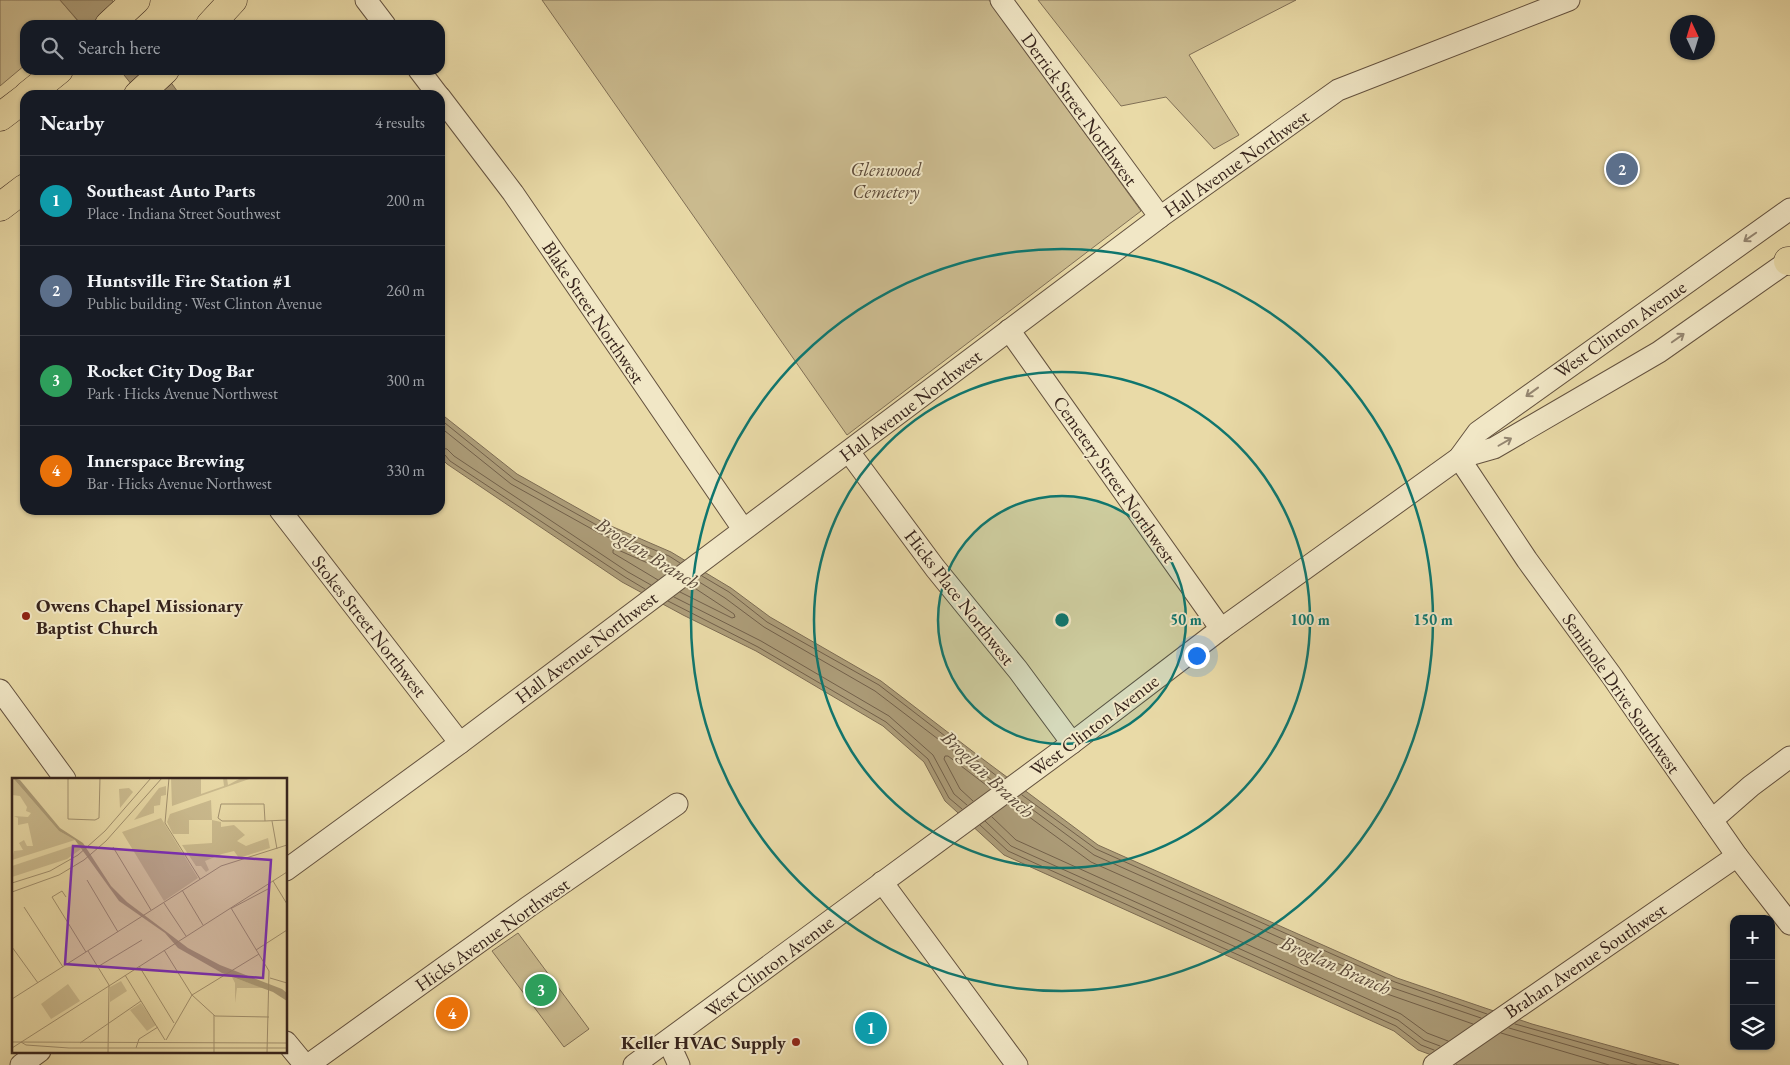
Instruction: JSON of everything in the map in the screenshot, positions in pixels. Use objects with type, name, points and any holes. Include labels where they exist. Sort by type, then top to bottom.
[{"type":"highway","points":[[114,20],[136,0]]},
{"type":"highway","points":[[215,20],[234,0]]},
{"type":"highway","points":[[34,90],[53,75]]},
{"type":"highway","points":[[143,90],[160,75]]},
{"type":"highway","points":[[0,117],[20,102]]},
{"type":"street","points":[[366,0],[381,20]]},
{"type":"street","name":"Derrick Street Northwest","points":[[1001,0],[1160,217]]},
{"type":"street","name":"Hall Avenue Northwest","points":[[288,869],[460,743],[697,563],[849,452],[1160,217],[1338,90],[1569,0]]},
{"type":"street","name":"Blake Street Northwest","points":[[423,75],[434,90]]},
{"type":"street","name":"Blake Street Northwest","points":[[445,104],[513,193],[743,529]]},
{"type":"street","name":"West Clinton Avenue","points":[[634,1065],[1072,743],[1221,629],[1459,458],[1478,432],[1576,360],[1790,209]]},
{"type":"street","name":"West Clinton Avenue","points":[[1459,458],[1494,448],[1659,352],[1789,261]]},
{"type":"street","name":"Cemetery Street Northwest","points":[[1009,330],[1221,629]]},
{"type":"street","name":"Hicks Place Northwest","points":[[849,452],[935,568],[1018,670],[1072,743]]},
{"type":"street","name":"Seminole Drive Southwest","points":[[1459,458],[1527,560],[1611,675],[1737,856],[1790,924]]},
{"type":"street","name":"Stokes Street Northwest","points":[[284,515],[460,743]]},
{"type":"street","points":[[0,690],[64,778]]},
{"type":"street","points":[[1712,820],[1790,757]]},
{"type":"street","name":"Hicks Avenue Northwest","points":[[307,1065],[528,907],[677,804]]},
{"type":"street","name":"Brahan Avenue Southwest","points":[[1437,1063],[1737,856]]},
{"type":"street","points":[[882,882],[1017,1065]]},
{"type":"street","points":[[668,1041],[679,1065]]},
{"type":"street","points":[[288,1044],[307,1065]]},
{"type":"street","points":[[21,1065],[39,1052]]},
{"type":"green space","points":[[0,0],[60,0],[77,20],[20,20],[20,69],[0,86]]},
{"type":"green space","name":"Glenwood Cemetery","points":[[542,0],[989,0],[1141,211],[847,435]]},
{"type":"green space","points":[[1038,0],[1296,0],[1189,55],[1239,135],[1214,149],[1166,97],[1121,106]]},
{"type":"green space","points":[[518,933],[589,1029],[564,1047],[492,951]]},
{"type":"water","points":[[60,0],[112,0],[126,20],[78,20]]},
{"type":"water","points":[[124,75],[166,75],[176,90],[136,90]]},
{"type":"water","name":"Broglan Branch","points":[[445,417],[517,474],[604,523],[671,552],[731,588],[770,617],[881,681],[1098,845],[1397,978],[1532,1024],[1679,1065],[1458,1065],[1418,1050],[1394,1031],[1004,855],[945,801],[924,762],[883,726],[756,651],[622,582],[445,462]]},
{"type":"place","name":"Huntsville Fire Station #1","points":[[1622,169]]},
{"type":"place","name":"Owens Chapel Missionary Baptist Church","points":[[26,616]]},
{"type":"place","name":"Rocket City Dog Bar","points":[[541,990]]},
{"type":"place","name":"Innerspace Brewing","points":[[452,1013]]},
{"type":"place","name":"Southeast Auto Parts","points":[[871,1028]]},
{"type":"place","name":"Keller HVAC Supply","points":[[796,1042]]}]
